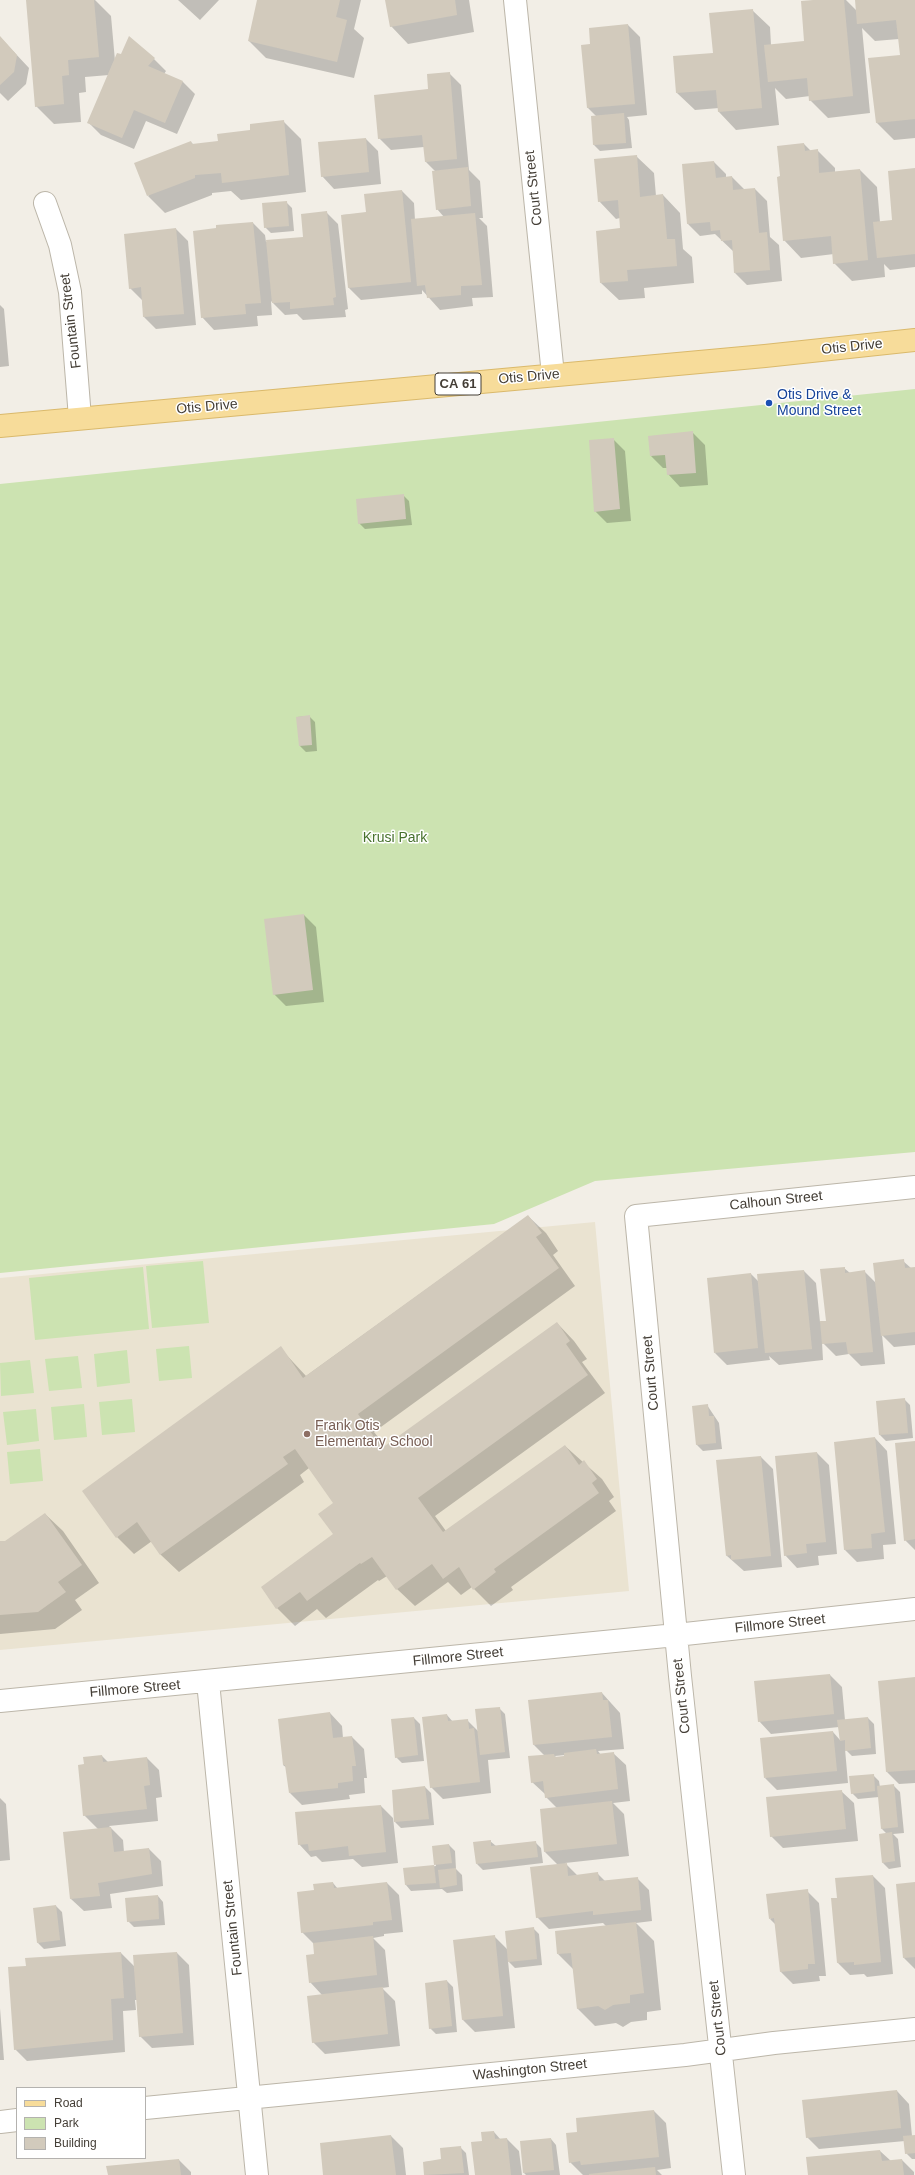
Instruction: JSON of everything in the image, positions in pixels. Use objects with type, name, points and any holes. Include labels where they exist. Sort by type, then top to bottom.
[{"type":"main road","name":"Otis Drive","points":[[0,426],[915,340]]},
{"type":"street","name":"Court Street","points":[[515,0],[553,375]]},
{"type":"street","name":"Fountain Street","points":[[45,203],[60,245],[70,292],[80,418]]},
{"type":"street","name":"Calhoun Street","points":[[636,1216],[915,1187]]},
{"type":"street","name":"Court Street","points":[[636,1216],[676,1635],[734,2175]]},
{"type":"street","name":"Fillmore Street","points":[[0,1701],[208,1682],[676,1635],[915,1609]]},
{"type":"street","name":"Fountain Street","points":[[208,1682],[257,2175]]},
{"type":"street","name":"Washington Street","points":[[146,2108],[915,2029]]},
{"type":"street","points":[[0,2122],[16,2120]]},
{"type":"shaded area","name":"Frank Otis Elementary School","points":[[595,1222],[629,1591],[0,1650],[0,1278]]},
{"type":"green space","name":"Krusi Park","points":[[915,389],[915,1152],[595,1181],[494,1224],[0,1273],[0,484]]},
{"type":"green space","points":[[203,1261],[209,1323],[152,1328],[146,1266]]},
{"type":"green space","points":[[143,1267],[149,1329],[35,1340],[29,1278]]},
{"type":"green space","points":[[189,1346],[192,1378],[159,1381],[156,1349]]},
{"type":"green space","points":[[127,1350],[130,1383],[97,1387],[94,1354]]},
{"type":"green space","points":[[78,1356],[82,1388],[49,1391],[45,1359]]},
{"type":"green space","points":[[30,1360],[34,1393],[1,1396],[0,1363]]},
{"type":"green space","points":[[132,1399],[135,1432],[102,1435],[99,1402]]},
{"type":"green space","points":[[84,1404],[87,1437],[54,1440],[51,1407]]},
{"type":"green space","points":[[36,1409],[39,1441],[7,1445],[3,1412]]},
{"type":"green space","points":[[40,1449],[43,1481],[10,1484],[7,1452]]},
{"type":"building","points":[[26,0],[94,0],[99,57],[68,60],[69,75],[62,76],[64,104],[35,107]]},
{"type":"building","points":[[257,0],[340,0],[336,17],[347,20],[337,62],[248,41]]},
{"type":"building","points":[[385,0],[455,0],[457,15],[390,27]]},
{"type":"building","points":[[844,0],[853,96],[809,101],[807,78],[768,82],[764,45],[804,41],[801,1]]},
{"type":"building","points":[[855,0],[915,0],[915,119],[876,123],[868,58],[900,55],[896,20],[857,24]]},
{"type":"building","points":[[753,9],[762,108],[718,112],[716,90],[676,93],[673,56],[713,53],[709,13]]},
{"type":"building","points":[[628,24],[635,104],[587,108],[581,45],[590,44],[589,28]]},
{"type":"building","points":[[0,36],[17,55],[14,72],[0,85]]},
{"type":"building","points":[[129,36],[155,58],[148,66],[183,81],[165,123],[134,110],[122,138],[87,123],[117,53],[121,54]]},
{"type":"building","points":[[450,72],[457,159],[425,162],[422,135],[378,139],[374,95],[428,89],[427,74]]},
{"type":"building","points":[[624,113],[626,143],[593,145],[591,116]]},
{"type":"building","points":[[284,120],[289,175],[222,183],[221,173],[195,175],[195,178],[147,196],[134,163],[191,141],[192,144],[218,141],[217,134],[250,130],[250,124]]},
{"type":"building","points":[[366,138],[369,172],[321,177],[318,142]]},
{"type":"building","points":[[804,143],[805,151],[818,149],[819,173],[860,169],[868,260],[833,264],[831,236],[783,241],[777,177],[780,176],[777,146]]},
{"type":"building","points":[[637,155],[640,197],[663,194],[667,239],[675,239],[677,266],[627,270],[628,281],[600,283],[596,231],[620,228],[618,200],[598,202],[594,159]]},
{"type":"building","points":[[714,161],[716,178],[732,176],[733,190],[755,188],[759,233],[767,232],[770,270],[734,273],[732,240],[721,241],[720,230],[711,231],[710,222],[687,224],[682,164]]},
{"type":"building","points":[[468,167],[471,206],[436,210],[432,171]]},
{"type":"building","points":[[915,168],[915,254],[877,258],[873,222],[892,220],[888,171]]},
{"type":"building","points":[[402,190],[411,282],[348,288],[341,215],[366,212],[364,194]]},
{"type":"building","points":[[287,201],[289,226],[264,228],[262,203]]},
{"type":"building","points":[[327,211],[336,297],[333,298],[334,305],[290,309],[290,302],[272,303],[266,240],[303,237],[301,214]]},
{"type":"building","points":[[475,213],[482,285],[461,286],[461,295],[427,298],[425,285],[417,286],[411,219]]},
{"type":"building","points":[[253,222],[261,303],[245,304],[246,314],[201,318],[193,231],[216,228],[216,225]]},
{"type":"building","points":[[176,228],[184,314],[143,317],[141,287],[129,289],[124,234]]},
{"type":"building","points":[[693,431],[696,473],[667,475],[665,455],[650,456],[648,436]]},
{"type":"building","points":[[614,438],[620,509],[594,512],[589,440]]},
{"type":"building","points":[[404,494],[406,519],[358,524],[356,499]]},
{"type":"building","points":[[310,715],[312,745],[299,746],[296,717]]},
{"type":"building","points":[[304,914],[313,990],[273,995],[264,919]]},
{"type":"building","points":[[528,1215],[542,1233],[536,1237],[559,1268],[358,1414],[382,1448],[557,1322],[570,1341],[566,1344],[588,1375],[418,1498],[443,1532],[565,1445],[579,1465],[584,1460],[597,1479],[592,1483],[599,1493],[494,1569],[496,1572],[473,1590],[459,1567],[443,1579],[432,1564],[396,1590],[372,1557],[361,1564],[360,1563],[307,1601],[300,1592],[276,1609],[261,1587],[333,1534],[318,1514],[333,1503],[295,1449],[283,1457],[288,1464],[160,1555],[137,1522],[116,1538],[82,1491],[281,1346],[303,1378]]},
{"type":"building","points":[[904,1259],[905,1268],[915,1267],[915,1332],[881,1336],[873,1263]]},
{"type":"building","points":[[845,1267],[845,1273],[865,1270],[873,1352],[848,1354],[846,1342],[822,1344],[820,1321],[826,1321],[820,1269]]},
{"type":"building","points":[[804,1270],[812,1349],[765,1353],[757,1274]]},
{"type":"building","points":[[751,1273],[758,1348],[714,1353],[707,1278]]},
{"type":"building","points":[[905,1398],[908,1433],[879,1435],[876,1401]]},
{"type":"building","points":[[708,1404],[709,1416],[714,1416],[716,1443],[696,1445],[692,1406]]},
{"type":"building","points":[[875,1437],[885,1532],[871,1534],[872,1548],[844,1550],[834,1442]]},
{"type":"building","points":[[915,1441],[915,1539],[904,1541],[895,1443]]},
{"type":"building","points":[[817,1452],[826,1542],[806,1544],[807,1553],[784,1556],[775,1456]]},
{"type":"building","points":[[761,1456],[771,1556],[731,1560],[731,1555],[726,1556],[716,1460]]},
{"type":"building","points":[[45,1513],[82,1565],[58,1582],[66,1592],[38,1612],[0,1615],[0,1541],[5,1541]]},
{"type":"building","points":[[830,1674],[834,1714],[758,1722],[754,1681]]},
{"type":"building","points":[[915,1677],[915,1770],[886,1772],[878,1681]]},
{"type":"building","points":[[602,1692],[603,1700],[608,1700],[612,1737],[533,1745],[528,1700]]},
{"type":"building","points":[[500,1707],[505,1752],[480,1755],[475,1709]]},
{"type":"building","points":[[330,1712],[333,1738],[352,1736],[356,1766],[352,1766],[353,1781],[338,1783],[338,1788],[289,1793],[285,1765],[283,1765],[278,1719]]},
{"type":"building","points":[[447,1714],[448,1721],[468,1719],[469,1729],[474,1728],[480,1782],[430,1788],[422,1717]]},
{"type":"building","points":[[414,1717],[418,1755],[395,1758],[391,1719]]},
{"type":"building","points":[[868,1717],[871,1748],[845,1751],[845,1740],[840,1741],[837,1720]]},
{"type":"building","points":[[833,1731],[837,1771],[764,1778],[760,1738]]},
{"type":"building","points":[[596,1749],[597,1754],[614,1752],[618,1789],[545,1798],[543,1781],[531,1783],[528,1756],[554,1754],[555,1757],[564,1756],[564,1753]]},
{"type":"building","points":[[102,1755],[103,1762],[147,1757],[150,1785],[144,1786],[147,1809],[83,1816],[78,1765],[84,1764],[83,1757]]},
{"type":"building","points":[[874,1774],[875,1791],[851,1794],[849,1776]]},
{"type":"building","points":[[894,1784],[898,1827],[881,1829],[877,1786]]},
{"type":"building","points":[[425,1786],[429,1819],[394,1822],[392,1790]]},
{"type":"building","points":[[842,1790],[846,1829],[770,1837],[766,1797]]},
{"type":"building","points":[[612,1801],[617,1844],[544,1852],[540,1809]]},
{"type":"building","points":[[381,1805],[386,1852],[349,1856],[348,1846],[309,1851],[308,1844],[298,1845],[295,1812]]},
{"type":"building","points":[[111,1827],[114,1852],[149,1848],[152,1874],[98,1883],[100,1896],[70,1899],[63,1832]]},
{"type":"building","points":[[892,1832],[895,1861],[882,1863],[879,1834]]},
{"type":"building","points":[[491,1840],[491,1846],[536,1841],[538,1857],[476,1864],[473,1842]]},
{"type":"building","points":[[449,1844],[452,1863],[434,1865],[432,1846]]},
{"type":"building","points":[[567,1863],[568,1876],[598,1872],[599,1881],[638,1877],[641,1910],[593,1915],[593,1911],[536,1918],[530,1867]]},
{"type":"building","points":[[434,1865],[436,1883],[405,1885],[403,1868]]},
{"type":"building","points":[[456,1868],[457,1885],[440,1888],[438,1870]]},
{"type":"building","points":[[873,1875],[881,1962],[854,1965],[854,1962],[837,1963],[831,1898],[837,1898],[835,1878]]},
{"type":"building","points":[[333,1882],[334,1888],[387,1882],[392,1920],[373,1922],[373,1925],[301,1933],[297,1892],[314,1890],[313,1884]]},
{"type":"building","points":[[915,1882],[915,1957],[903,1958],[896,1884]]},
{"type":"building","points":[[808,1889],[815,1964],[808,1964],[808,1969],[780,1972],[774,1918],[769,1919],[766,1894]]},
{"type":"building","points":[[158,1895],[159,1919],[127,1922],[125,1898]]},
{"type":"building","points":[[56,1905],[60,1940],[37,1943],[33,1908]]},
{"type":"building","points":[[636,1922],[644,1993],[630,1995],[630,2003],[613,2005],[605,2010],[598,2006],[577,2009],[571,1953],[557,1954],[555,1931]]},
{"type":"building","points":[[534,1927],[537,1959],[508,1962],[505,1931]]},
{"type":"building","points":[[495,1935],[503,2016],[462,2020],[453,1940]]},
{"type":"building","points":[[373,1936],[377,1975],[309,1983],[306,1955],[314,1954],[313,1943]]},
{"type":"building","points":[[121,1952],[124,1998],[111,1999],[113,2040],[14,2050],[8,1967],[26,1966],[25,1958]]},
{"type":"building","points":[[177,1952],[183,2033],[139,2037],[133,1955]]},
{"type":"building","points":[[447,1980],[452,2026],[429,2029],[425,1983]]},
{"type":"building","points":[[383,1987],[388,2034],[312,2043],[307,1996]]},
{"type":"building","points":[[897,2090],[901,2128],[806,2138],[802,2100]]},
{"type":"building","points":[[654,2110],[659,2157],[581,2165],[580,2161],[569,2163],[566,2133],[577,2132],[576,2118]]},
{"type":"building","points":[[494,2131],[495,2139],[507,2138],[511,2175],[475,2175],[471,2142],[482,2141],[481,2132]]},
{"type":"building","points":[[391,2135],[396,2175],[323,2175],[320,2143]]},
{"type":"building","points":[[915,2135],[915,2153],[905,2154],[903,2136]]},
{"type":"building","points":[[551,2138],[554,2170],[523,2173],[520,2141]]},
{"type":"building","points":[[461,2146],[464,2173],[424,2175],[423,2162],[441,2159],[440,2148]]},
{"type":"building","points":[[880,2150],[882,2161],[902,2159],[904,2175],[808,2175],[806,2157]]},
{"type":"building","points":[[179,2159],[181,2175],[108,2175],[106,2166]]},
{"type":"building","points":[[655,2167],[656,2175],[589,2175],[589,2174]]},
{"type":"place","name":"Otis Drive & Mound Street","points":[[769,403]]},
{"type":"place","name":"Frank Otis Elementary School","points":[[307,1434]]}]
